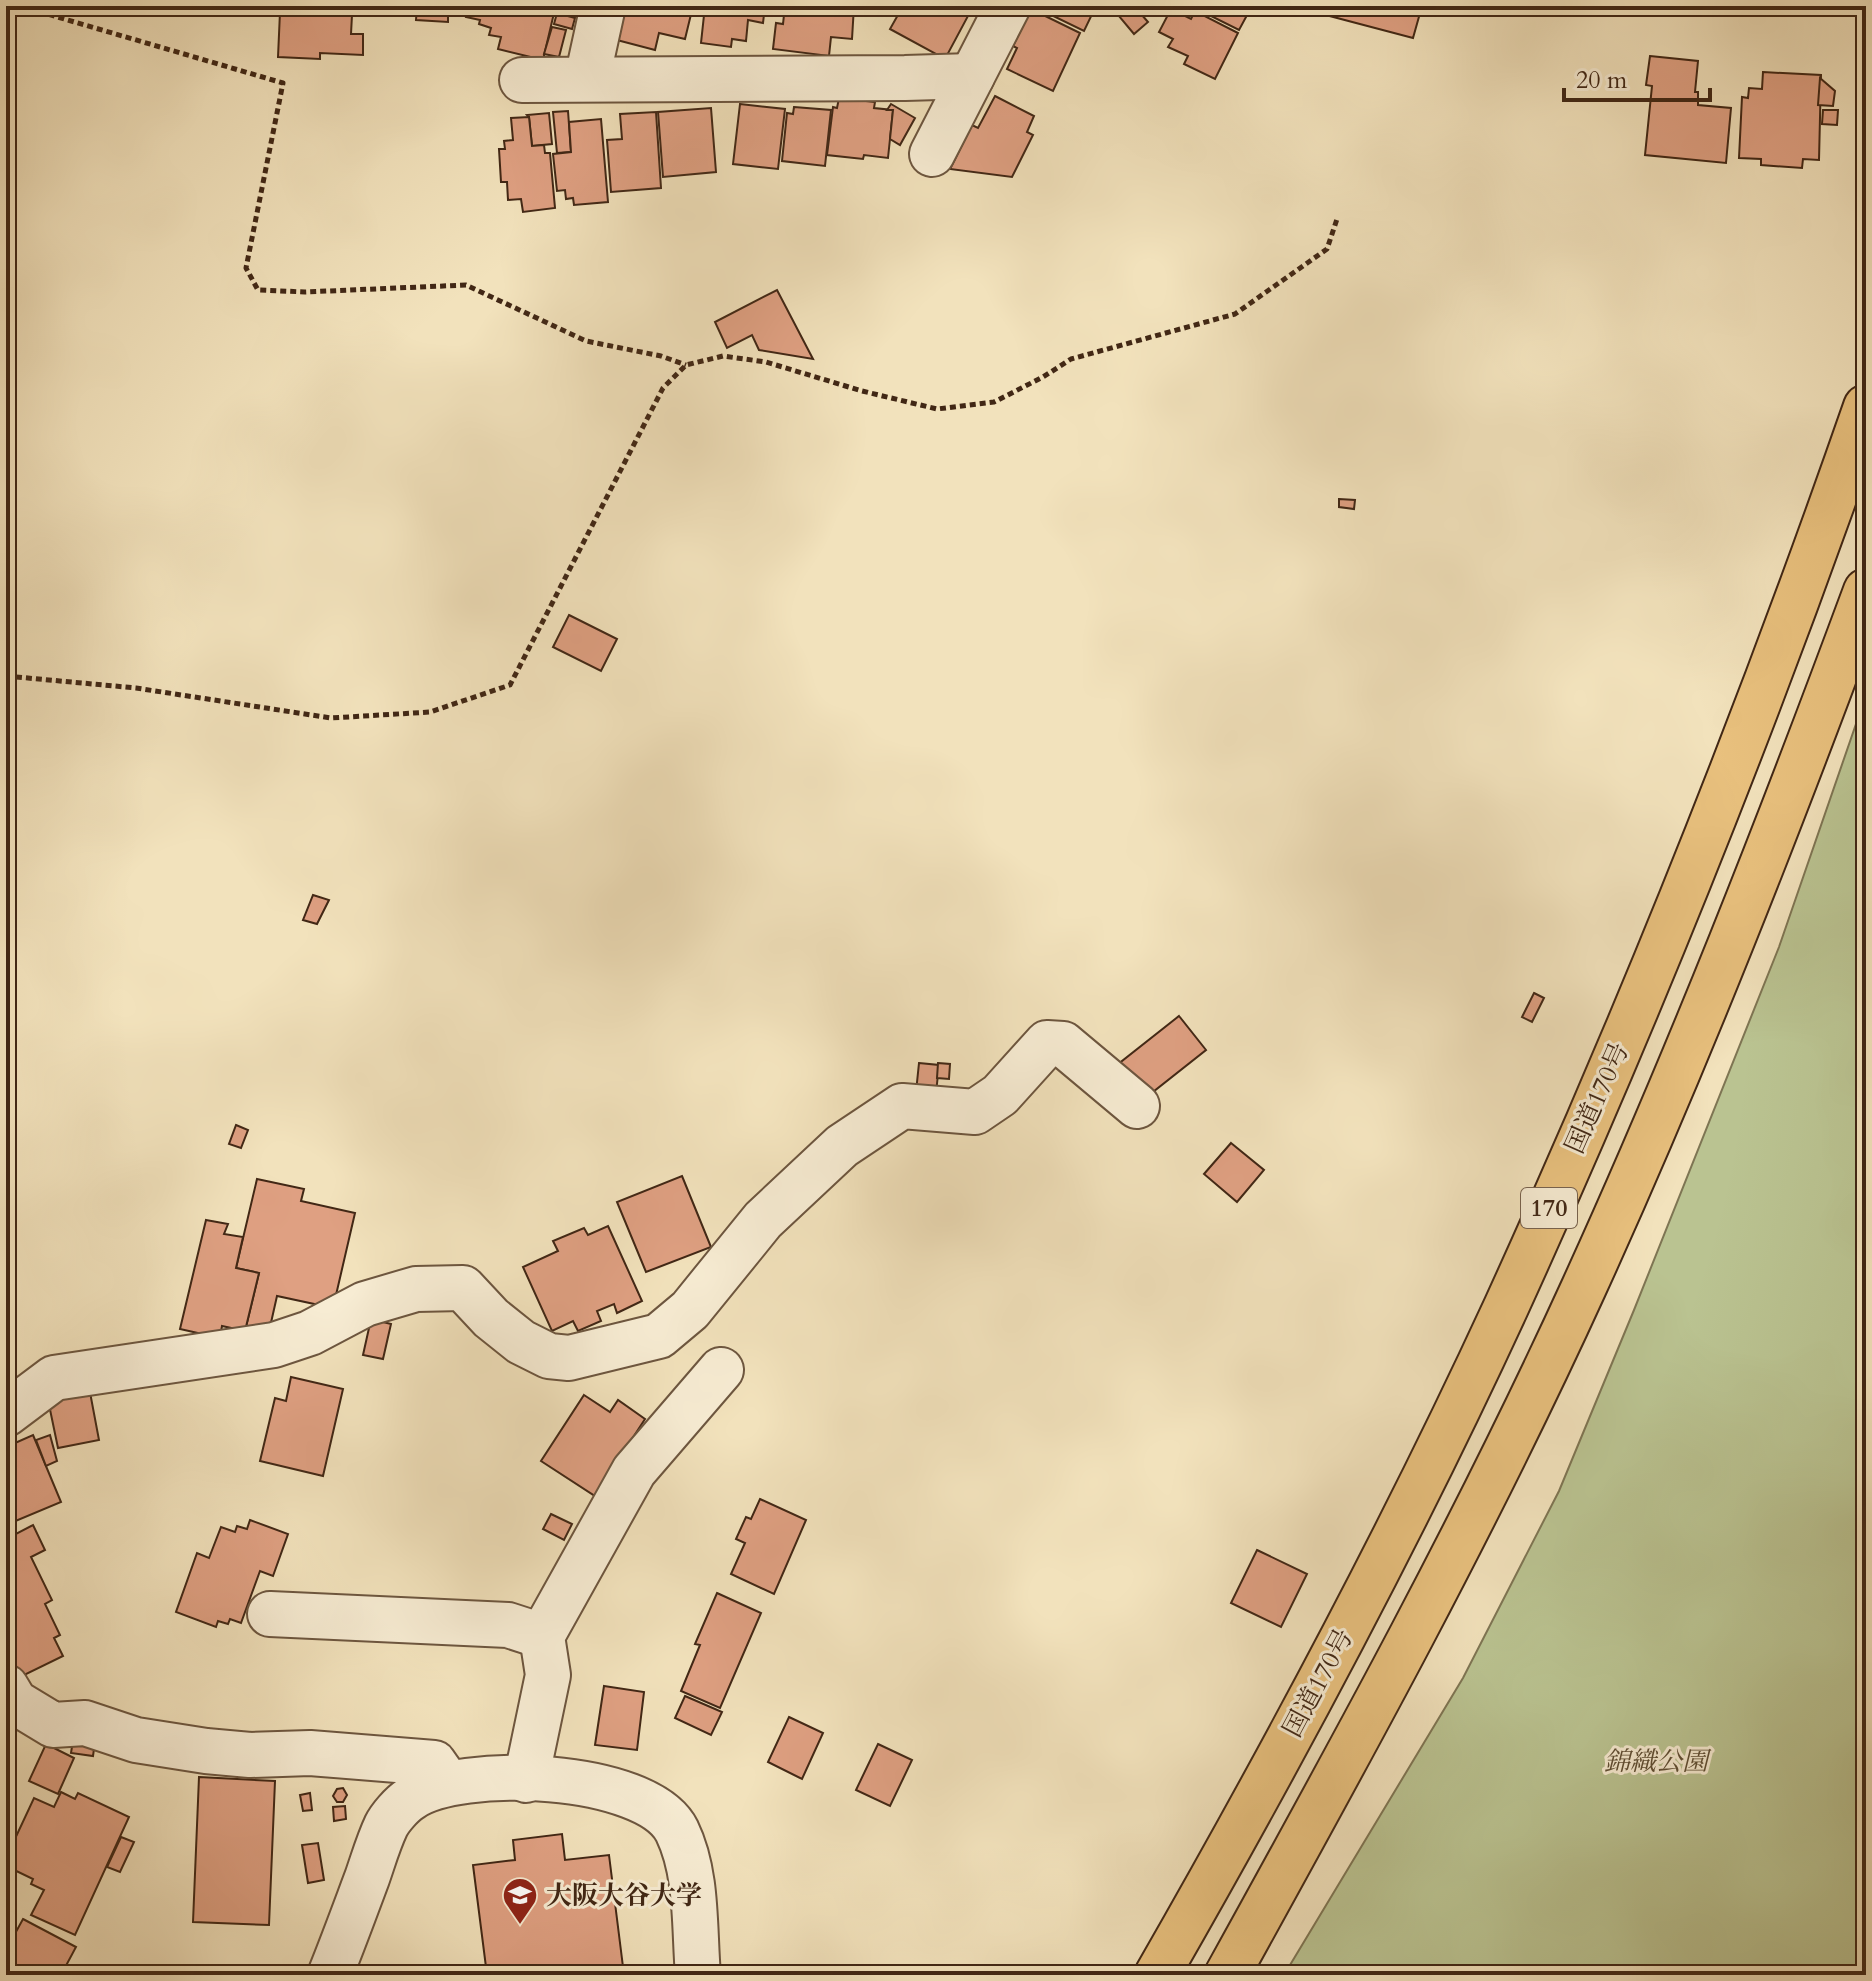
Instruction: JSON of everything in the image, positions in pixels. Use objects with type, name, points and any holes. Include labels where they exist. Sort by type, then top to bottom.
[{"type":"highway","name":"国道170号","points":[[1157,1975],[1317,1687],[1505,1308],[1663,946],[1779,651],[1866,407]]},
{"type":"highway","name":"170","points":[[1227,1975],[1350,1753],[1448,1565],[1583,1289],[1685,1056],[1780,822],[1866,591]]},
{"type":"street","points":[[587,79],[603,6]]},
{"type":"street","points":[[932,154],[1008,6]]},
{"type":"street","points":[[522,80],[972,76]]},
{"type":"street","points":[[6,1414],[54,1378],[274,1345],[310,1333],[365,1304],[416,1289],[463,1288],[491,1318],[521,1342],[549,1356],[569,1358],[659,1336],[690,1310],[763,1220],[842,1146],[902,1106],[975,1112],[1000,1095],[1047,1043],[1063,1044],[1137,1106]]},
{"type":"street","points":[[526,1780],[548,1675],[542,1636],[634,1471],[721,1370]]},
{"type":"street","points":[[270,1614],[508,1625],[542,1636]]},
{"type":"street","points":[[6,1687],[15,1702],[53,1725],[85,1723],[136,1740],[206,1751],[250,1755],[310,1753],[434,1763],[448,1783]]},
{"type":"street","points":[[330,1975],[387,1824],[408,1799],[439,1784],[493,1778],[581,1783],[619,1791],[653,1806],[676,1828],[689,1864],[698,1975]]},
{"type":"path","points":[[20,6],[283,83],[246,268],[258,290],[305,292],[466,285],[586,341],[661,356],[686,365]]},
{"type":"path","points":[[6,676],[136,688],[331,718],[430,712],[510,685],[663,388],[686,365],[723,356],[766,362],[862,391],[937,409],[994,402],[1071,359],[1235,314],[1327,249],[1337,219]]},
{"type":"green space","name":"錦織公園","points":[[1866,695],[1866,1975],[1284,1975],[1463,1678],[1559,1491],[1779,947]]},
{"type":"building","points":[[283,6],[332,6],[332,9]]},
{"type":"building","points":[[417,6],[463,6],[462,16],[448,15],[448,22],[416,20]]},
{"type":"building","points":[[469,6],[527,6],[554,13],[543,60],[498,49],[501,37],[489,35],[491,28],[479,24],[480,20],[466,17]]},
{"type":"building","points":[[621,6],[693,6],[685,39],[659,33],[655,50],[613,39]]},
{"type":"building","points":[[705,6],[765,6],[763,23],[748,20],[746,41],[732,39],[731,47],[701,43]]},
{"type":"building","points":[[785,6],[854,6],[852,39],[831,37],[829,56],[773,49],[776,23],[783,24]]},
{"type":"building","points":[[903,6],[951,6],[968,16],[945,59],[890,29]]},
{"type":"building","points":[[1046,6],[1096,6],[1084,31],[1043,11]]},
{"type":"building","points":[[1129,6],[1134,6],[1148,22],[1134,34],[1118,15]]},
{"type":"building","points":[[1191,6],[1252,6],[1239,30]]},
{"type":"building","points":[[1304,6],[1422,6],[1413,38],[1303,9]]},
{"type":"building","points":[[1031,9],[1080,33],[1053,91],[1007,69],[1017,48],[1013,46]]},
{"type":"building","points":[[1171,9],[1191,19],[1195,11],[1238,33],[1215,79],[1184,64],[1188,56],[1168,47],[1173,39],[1159,32]]},
{"type":"building","points":[[280,12],[352,15],[351,34],[363,34],[363,55],[320,53],[320,59],[278,57]]},
{"type":"building","points":[[557,13],[575,18],[572,29],[554,24]]},
{"type":"building","points":[[552,27],[566,30],[559,57],[544,54]]},
{"type":"building","points":[[1650,56],[1698,61],[1695,92],[1698,92],[1698,105],[1731,108],[1726,163],[1645,155],[1652,86],[1646,85]]},
{"type":"building","points":[[1763,72],[1821,75],[1819,160],[1803,159],[1802,168],[1761,165],[1761,159],[1739,158],[1742,97],[1748,98],[1749,88],[1762,89]]},
{"type":"building","points":[[1820,78],[1835,91],[1833,106],[1818,105]]},
{"type":"building","points":[[995,96],[1034,116],[1027,132],[1033,135],[1012,177],[950,169],[972,125],[978,128]]},
{"type":"building","points":[[839,98],[875,102],[874,108],[893,110],[888,158],[827,155],[833,107],[837,108]]},
{"type":"building","points":[[740,104],[785,109],[778,169],[733,164]]},
{"type":"building","points":[[891,104],[915,118],[900,145],[890,139],[893,110],[887,110]]},
{"type":"building","points":[[794,107],[831,110],[825,166],[782,161],[787,113],[793,114]]},
{"type":"building","points":[[711,108],[716,172],[663,177],[658,112]]},
{"type":"building","points":[[1823,110],[1838,110],[1837,125],[1822,124]]},
{"type":"building","points":[[568,111],[571,152],[557,153],[553,112]]},
{"type":"building","points":[[656,112],[661,188],[611,192],[607,140],[622,139],[620,114]]},
{"type":"building","points":[[549,113],[552,144],[532,146],[527,115]]},
{"type":"building","points":[[529,117],[532,146],[544,145],[545,153],[550,153],[555,208],[523,212],[521,199],[508,200],[507,182],[501,182],[499,149],[505,149],[504,141],[513,140],[511,118]]},
{"type":"building","points":[[601,119],[608,202],[574,205],[573,198],[566,199],[565,190],[557,191],[553,154],[571,152],[569,122]]},
{"type":"building","points":[[777,290],[813,359],[759,350],[752,335],[727,348],[715,322]]},
{"type":"building","points":[[1339,499],[1355,500],[1354,509],[1339,507]]},
{"type":"building","points":[[569,615],[617,639],[601,671],[553,647]]},
{"type":"building","points":[[313,895],[329,900],[317,924],[303,920]]},
{"type":"building","points":[[1534,993],[1544,998],[1532,1022],[1522,1017]]},
{"type":"building","points":[[1179,1016],[1206,1050],[1144,1099],[1117,1065]]},
{"type":"building","points":[[919,1063],[939,1065],[936,1093],[916,1092]]},
{"type":"building","points":[[938,1063],[950,1064],[949,1079],[937,1078]]},
{"type":"building","points":[[236,1125],[248,1130],[241,1148],[229,1144]]},
{"type":"building","points":[[1231,1143],[1264,1170],[1237,1202],[1204,1174]]},
{"type":"building","points":[[682,1176],[711,1247],[646,1272],[617,1202]]},
{"type":"building","points":[[257,1179],[304,1189],[301,1201],[355,1213],[333,1308],[277,1296],[268,1336],[245,1331],[259,1273],[236,1268]]},
{"type":"building","points":[[206,1220],[228,1224],[224,1234],[243,1237],[236,1268],[259,1273],[245,1331],[222,1326],[220,1338],[180,1329]]},
{"type":"building","points":[[608,1226],[642,1301],[617,1313],[614,1304],[597,1311],[601,1321],[578,1331],[573,1321],[552,1331],[523,1267],[558,1251],[553,1241],[584,1228],[588,1235]]},
{"type":"building","points":[[371,1319],[391,1324],[383,1359],[363,1355]]},
{"type":"building","points":[[291,1377],[343,1389],[323,1476],[260,1461],[275,1398],[286,1401]]},
{"type":"building","points":[[89,1387],[99,1440],[58,1448],[47,1395]]},
{"type":"building","points":[[584,1395],[610,1412],[618,1400],[645,1419],[595,1496],[541,1461]]},
{"type":"building","points":[[33,1435],[61,1502],[6,1525],[6,1447]]},
{"type":"building","points":[[50,1435],[57,1461],[46,1466],[36,1440]]},
{"type":"building","points":[[760,1499],[806,1520],[774,1594],[731,1574],[745,1543],[736,1539],[746,1517],[751,1519]]},
{"type":"building","points":[[551,1514],[572,1524],[564,1540],[543,1529]]},
{"type":"building","points":[[250,1520],[288,1534],[273,1576],[260,1571],[241,1623],[230,1619],[228,1624],[218,1621],[216,1627],[176,1612],[197,1553],[209,1558],[221,1527],[235,1532],[237,1526],[247,1529]]},
{"type":"building","points":[[33,1525],[45,1550],[31,1557],[52,1600],[45,1604],[60,1635],[54,1638],[63,1656],[14,1680],[6,1664],[6,1539]]},
{"type":"building","points":[[1257,1550],[1307,1574],[1281,1627],[1231,1603]]},
{"type":"building","points":[[717,1593],[761,1613],[720,1708],[681,1691],[700,1645],[695,1644]]},
{"type":"building","points":[[604,1686],[644,1692],[637,1750],[595,1745]]},
{"type":"building","points":[[685,1696],[722,1712],[711,1735],[675,1718]]},
{"type":"building","points":[[789,1717],[823,1733],[802,1779],[768,1762]]},
{"type":"building","points":[[73,1740],[95,1742],[93,1756],[71,1753]]},
{"type":"building","points":[[46,1744],[74,1758],[58,1794],[29,1781]]},
{"type":"building","points":[[878,1744],[912,1760],[890,1806],[856,1790]]},
{"type":"building","points":[[199,1777],[275,1781],[269,1925],[193,1922]]},
{"type":"building","points":[[343,1788],[347,1795],[343,1802],[337,1802],[333,1796],[337,1789]]},
{"type":"building","points":[[61,1792],[75,1799],[78,1793],[129,1817],[75,1935],[31,1915],[44,1890],[31,1884],[33,1879],[6,1866],[6,1858],[34,1798],[54,1807]]},
{"type":"building","points":[[310,1793],[312,1810],[303,1811],[300,1795]]},
{"type":"building","points":[[345,1806],[346,1819],[334,1821],[333,1807]]},
{"type":"building","points":[[562,1834],[565,1860],[609,1855],[624,1975],[487,1975],[473,1865],[515,1860],[513,1840]]},
{"type":"building","points":[[121,1837],[134,1842],[120,1872],[107,1867]]},
{"type":"building","points":[[318,1843],[324,1880],[308,1883],[302,1845]]},
{"type":"building","points":[[23,1919],[76,1947],[61,1975],[23,1975],[6,1957],[6,1950]]},
{"type":"building","points":[[416,1966],[417,1975],[401,1975],[401,1967]]},
{"type":"place","name":"大阪大谷大学","points":[[520,1926]]}]
